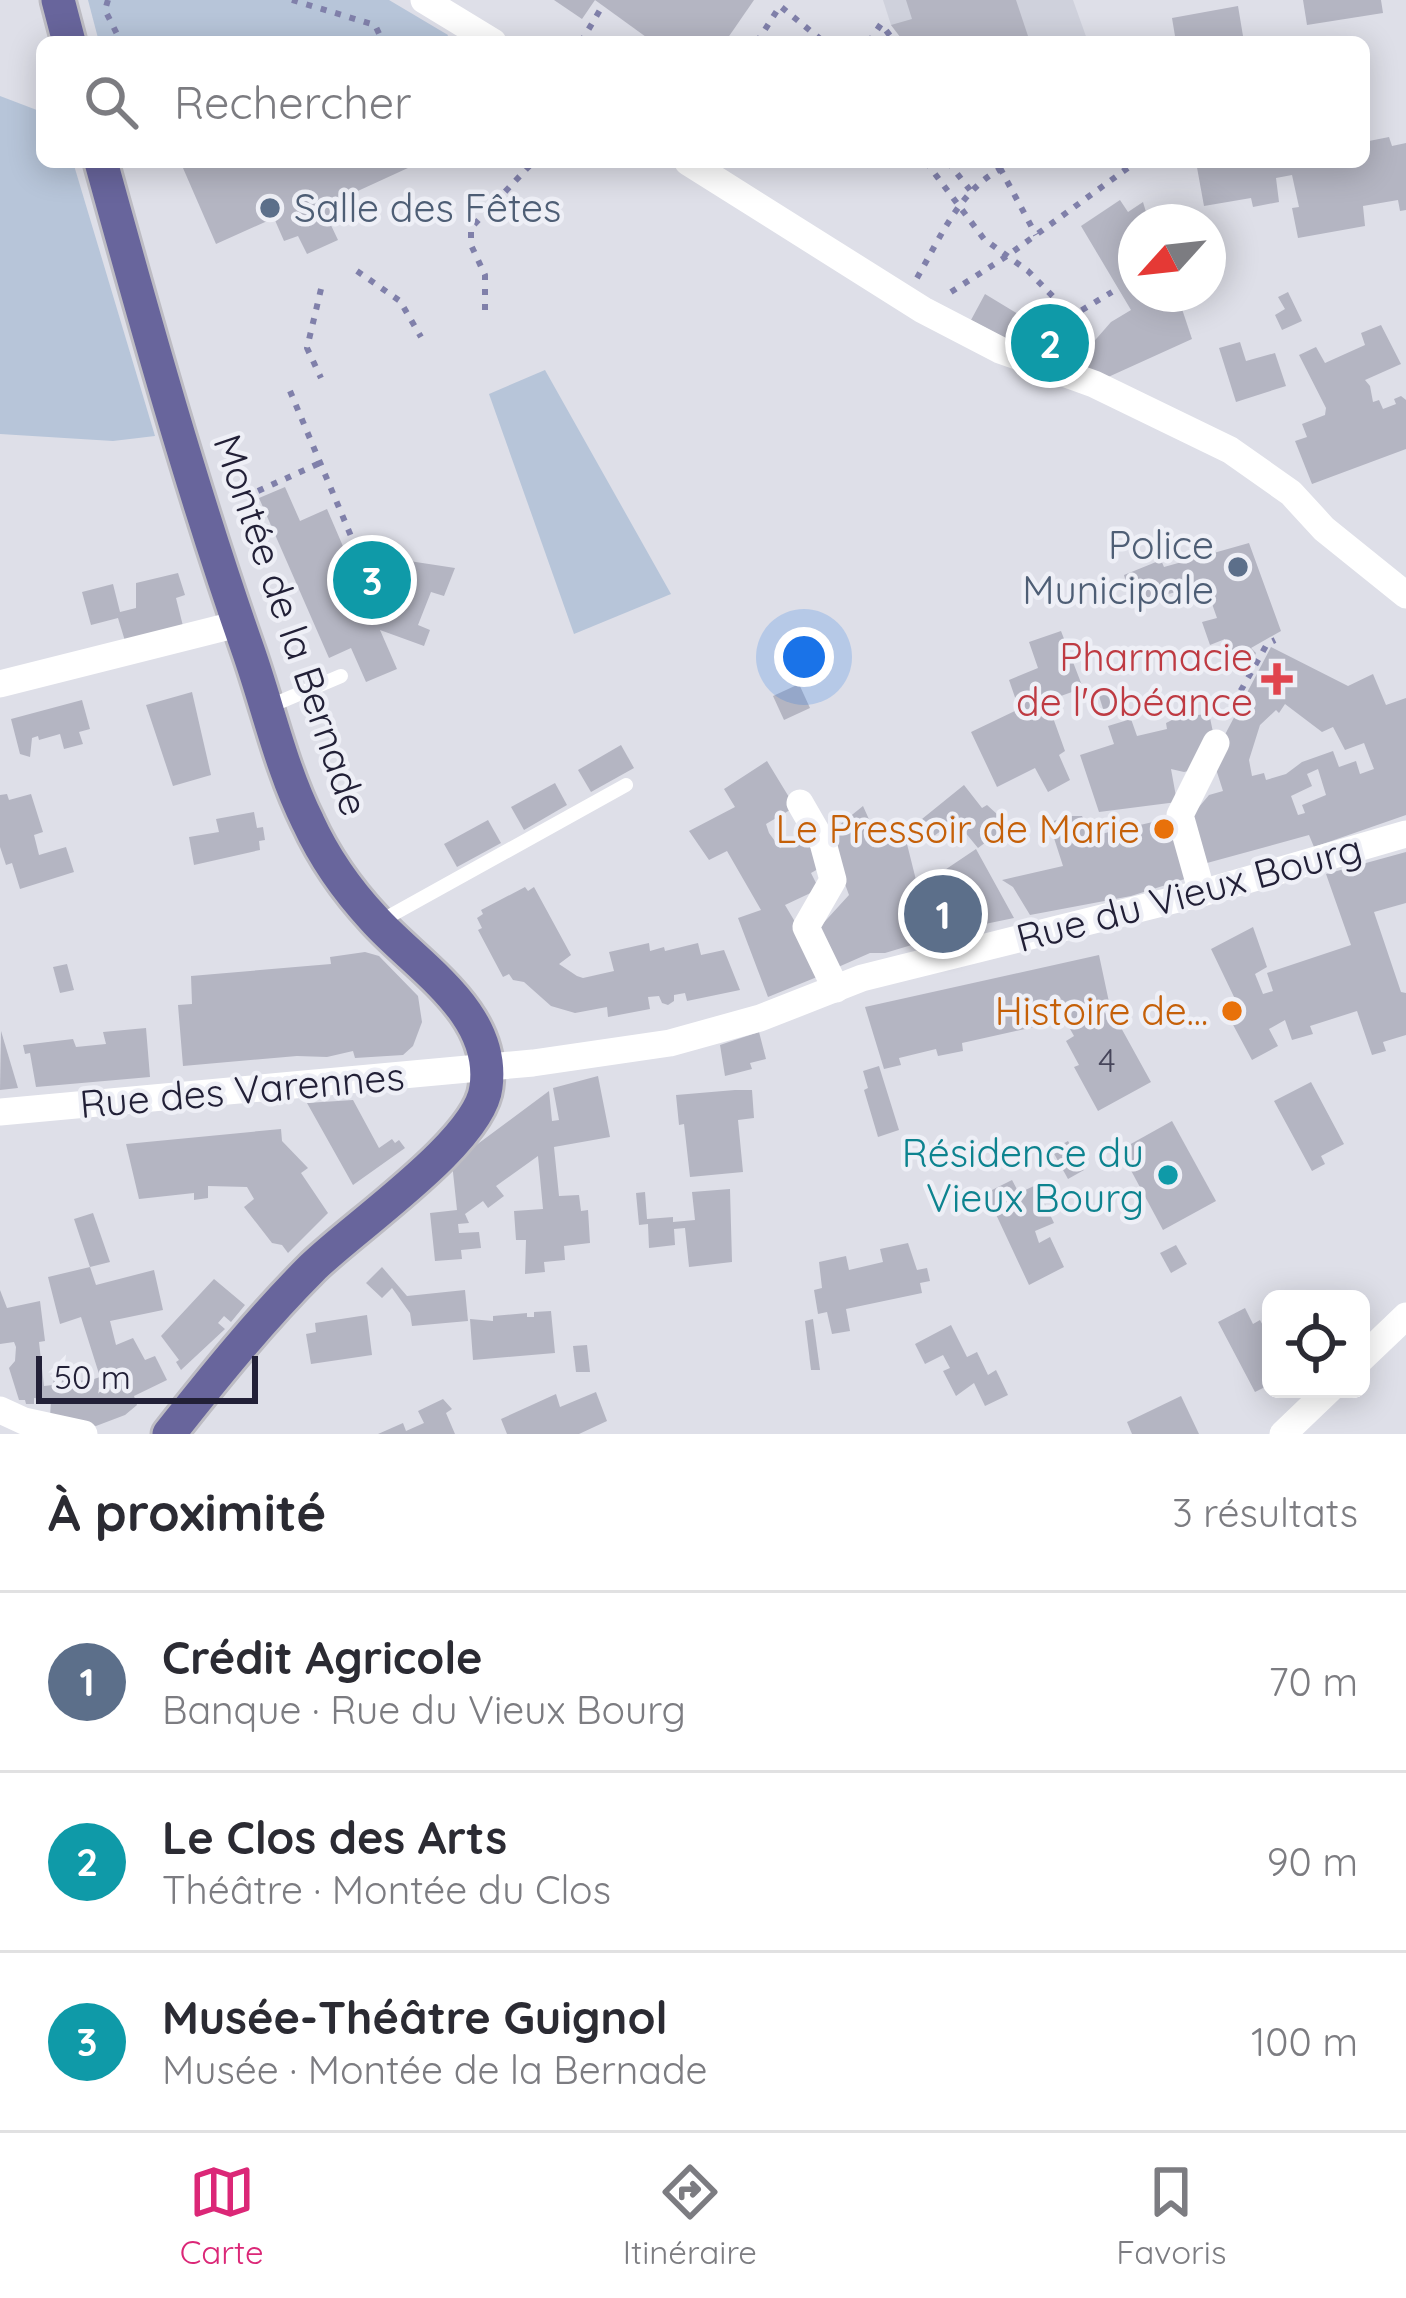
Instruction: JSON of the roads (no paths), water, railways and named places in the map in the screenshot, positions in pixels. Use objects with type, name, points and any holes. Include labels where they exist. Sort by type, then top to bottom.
[{"type":"main road","points":[[58,0],[67,36]]},
{"type":"main road","name":"Montée de la Bernade","points":[[103,168],[238,624],[308,822],[353,895],[446,988],[470,1019],[485,1068]]},
{"type":"main road","points":[[170,1434],[218,1372],[312,1268],[428,1168],[473,1119],[487,1089],[485,1068]]},
{"type":"street","points":[[424,0],[483,36]]},
{"type":"street","points":[[698,168],[914,304],[1000,350],[1094,384],[1230,450],[1291,493],[1324,529],[1406,595]]},
{"type":"street","points":[[0,684],[238,624]]},
{"type":"street","points":[[1202,893],[1180,815],[1216,743]]},
{"type":"street","points":[[800,803],[823,843],[833,880],[806,927],[836,989]]},
{"type":"street","name":"Rue du Vieux Bourg","points":[[485,1068],[670,1043],[760,1018],[862,977],[1202,893],[1406,834]]},
{"type":"street","name":"Rue des Varennes","points":[[0,1112],[485,1068]]},
{"type":"street","points":[[1370,1350],[1406,1316]]},
{"type":"street","points":[[1283,1434],[1321,1398]]},
{"type":"street","points":[[0,1410],[84,1434]]},
{"type":"lane","points":[[266,708],[341,676]]},
{"type":"lane","points":[[377,923],[626,785]]},
{"type":"place","name":"Salle des Fêtes","points":[[270,208]]},
{"type":"place","name":"Le Clos des Arts","points":[[1050,343]]},
{"type":"place","name":"Police Municipale","points":[[1238,567]]},
{"type":"place","name":"Musée-Théâtre Guignol","points":[[372,580]]},
{"type":"place","name":"Pharmacie de l'Obéance","points":[[1277,679]]},
{"type":"place","name":"Le Pressoir de Marie","points":[[1164,829]]},
{"type":"place","name":"Crédit Agricole","points":[[943,914]]},
{"type":"place","name":"Histoire de...","points":[[1232,1011]]},
{"type":"place","name":"Résidence du Vieux Bourg","points":[[1168,1175]]}]
